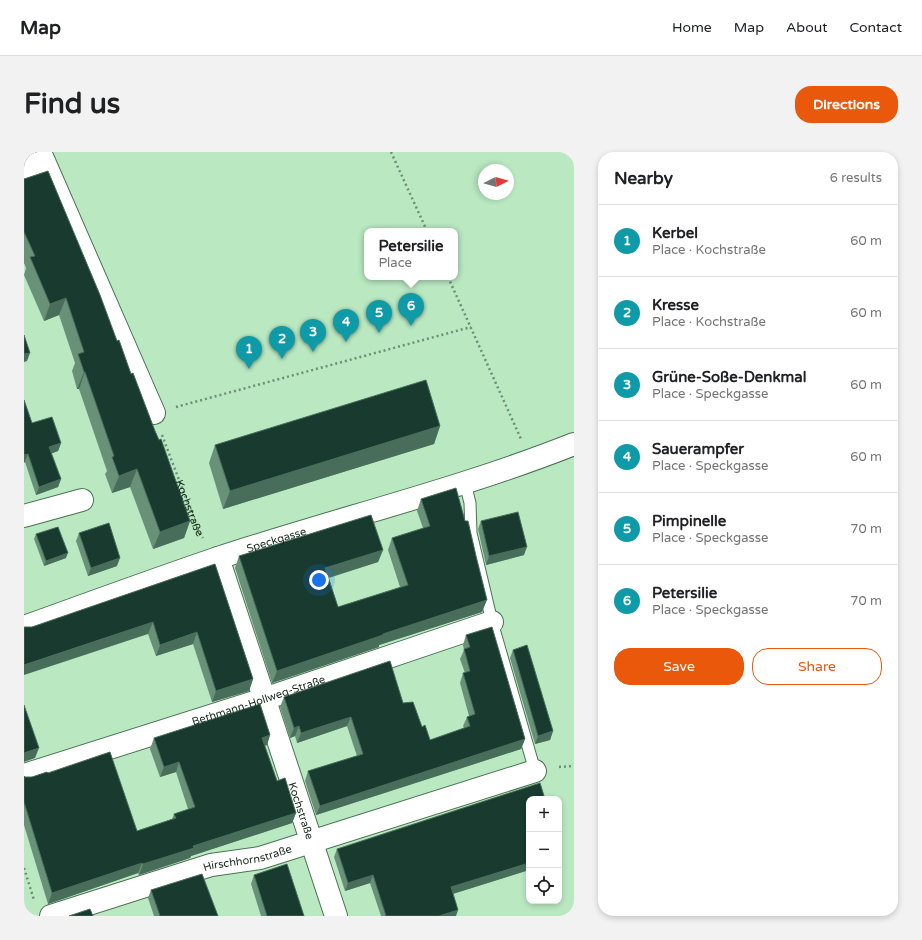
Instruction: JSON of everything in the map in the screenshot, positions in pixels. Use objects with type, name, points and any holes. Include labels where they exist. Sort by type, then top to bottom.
[{"type":"street","points":[[36,160],[154,413]]},
{"type":"street","name":"Speckgasse","points":[[24,627],[218,558],[465,483],[531,461],[574,444]]},
{"type":"street","points":[[24,516],[82,500]]},
{"type":"street","name":"Kochstraße","points":[[218,558],[336,916]]},
{"type":"street","name":"Bethmann-Hollweg-Straße","points":[[24,775],[264,700],[492,622]]},
{"type":"street","name":"Hirschhornstraße","points":[[51,916],[211,865],[260,858],[535,771]]},
{"type":"lane","points":[[465,483],[470,503],[470,533],[492,622],[535,771]]},
{"type":"path","points":[[391,152],[426,228]]},
{"type":"path","points":[[449,280],[531,461]]},
{"type":"path","points":[[154,413],[471,327]]},
{"type":"path","name":"Kochstraße","points":[[154,413],[198,530],[218,558]]},
{"type":"path","points":[[24,868],[35,902]]},
{"type":"building","points":[[48,171],[100,295],[117,341],[119,340],[131,374],[133,373],[159,440],[161,439],[190,521],[160,532],[137,469],[119,476],[112,457],[114,456],[78,354],[84,352],[66,298],[50,304],[30,257],[35,256],[24,232],[24,179]]},
{"type":"building","points":[[24,335],[30,353],[24,354]]},
{"type":"building","points":[[426,380],[440,426],[230,491],[215,445]]},
{"type":"building","points":[[24,400],[32,423],[52,417],[61,443],[49,447],[61,479],[39,487],[28,454],[24,455]]},
{"type":"building","points":[[456,488],[465,521],[468,521],[487,600],[277,671],[239,556],[371,515],[383,550],[325,568],[338,607],[408,585],[392,538],[430,526],[421,499]]},
{"type":"building","points":[[518,512],[527,547],[489,556],[481,521]]},
{"type":"building","points":[[109,523],[120,558],[91,568],[79,533]]},
{"type":"building","points":[[58,527],[68,553],[46,561],[36,534]]},
{"type":"building","points":[[215,564],[253,679],[216,691],[197,632],[160,645],[153,622],[24,665],[24,627],[32,627]]},
{"type":"building","points":[[492,627],[525,739],[320,806],[308,771],[363,754],[351,717],[301,733],[299,726],[294,728],[284,697],[390,661],[403,703],[413,702],[422,727],[425,725],[430,740],[470,726],[467,717],[475,714],[463,673],[470,671],[464,649],[470,647],[466,635]]},
{"type":"building","points":[[527,645],[553,731],[538,736],[513,650]]},
{"type":"building","points":[[260,704],[270,735],[262,738],[277,781],[285,778],[296,813],[193,846],[194,848],[143,864],[142,863],[52,893],[24,802],[24,776],[32,777],[47,772],[48,773],[110,752],[137,831],[176,818],[174,814],[195,807],[179,762],[164,767],[154,738]]},
{"type":"building","points":[[24,705],[39,748],[24,753]]},
{"type":"building","points":[[540,783],[544,796],[526,796],[526,864],[451,887],[458,910],[439,916],[386,916],[373,875],[348,883],[337,849]]},
{"type":"building","points":[[287,864],[304,916],[267,916],[254,875]]},
{"type":"building","points":[[202,874],[218,916],[160,916],[151,890]]},
{"type":"building","points":[[90,909],[93,916],[69,916]]},
{"type":"place","name":"Petersilie","points":[[411,326]]},
{"type":"place","name":"Pimpinelle","points":[[379,333]]},
{"type":"place","name":"Sauerampfer","points":[[346,342]]},
{"type":"place","name":"Grüne-Soße-Denkmal","points":[[313,352]]},
{"type":"place","name":"Kresse","points":[[282,359]]},
{"type":"place","name":"Kerbel","points":[[249,369]]}]
